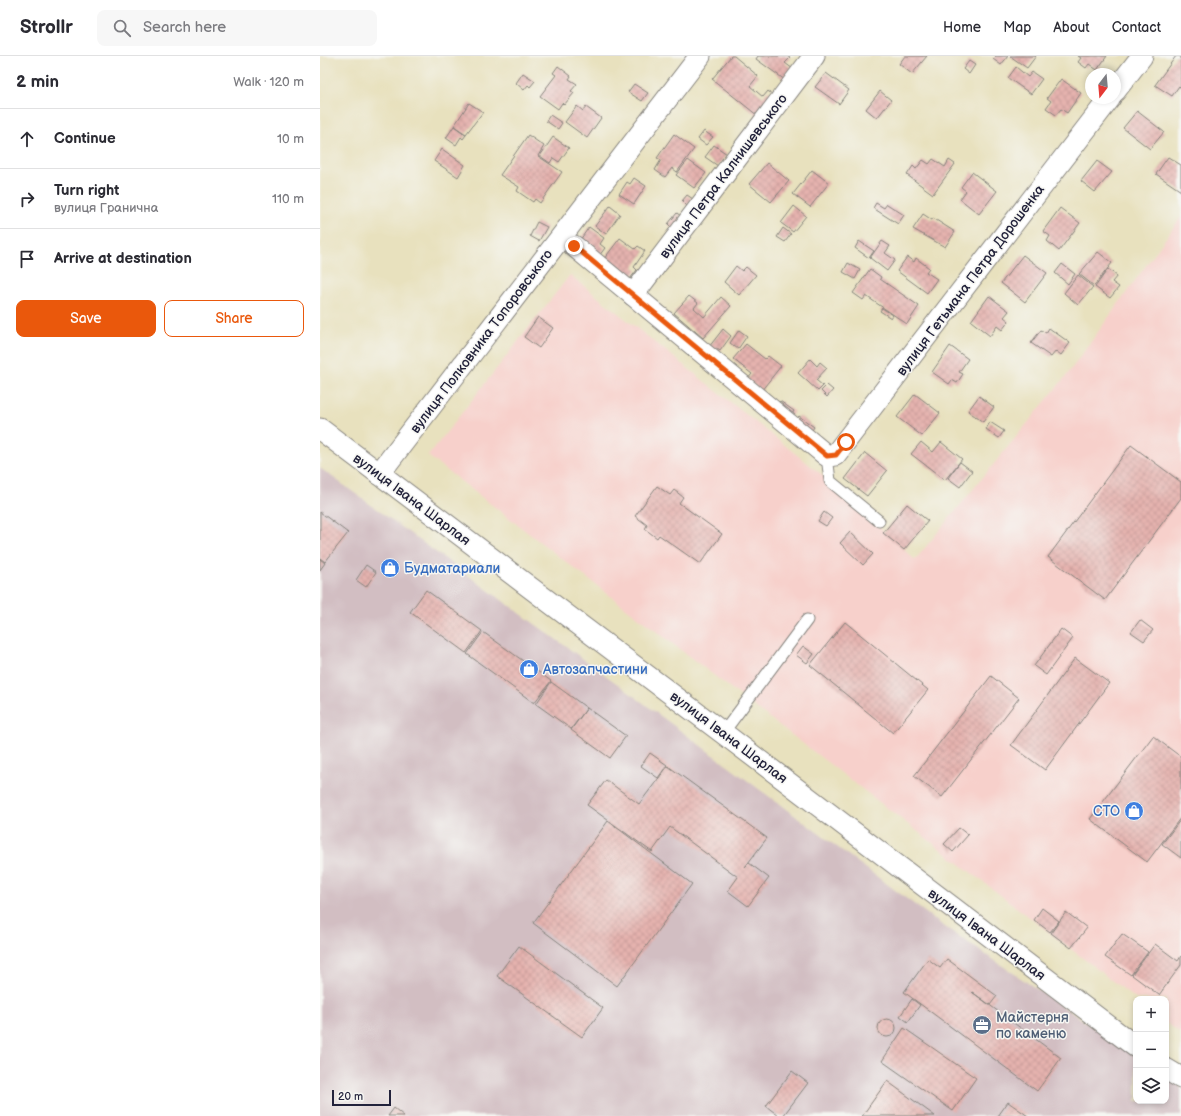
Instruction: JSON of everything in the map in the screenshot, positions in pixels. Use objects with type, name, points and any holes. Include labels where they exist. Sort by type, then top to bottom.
[{"type":"street","name":"вулиця Полковника Топоровського","points":[[379,474],[700,56]]},
{"type":"street","name":"вулиця Петра Калнишевського","points":[[633,295],[814,56]]},
{"type":"street","points":[[1121,83],[1142,56]]},
{"type":"street","name":"вулиця Гетьмана Петра Дорошенка","points":[[827,456],[836,455],[1105,104]]},
{"type":"street","points":[[574,246],[827,456]]},
{"type":"street","name":"вулиця Івана Шарлая","points":[[320,429],[724,733],[1133,1046]]},
{"type":"street","points":[[1169,1071],[1181,1078]]},
{"type":"lane","points":[[827,456],[830,481],[879,521]]},
{"type":"lane","points":[[724,733],[806,620]]},
{"type":"shaded area","points":[[1181,217],[1181,1034],[1169,1024],[1169,996],[1133,997],[428,456],[570,275],[830,481],[915,560],[1067,375]]},
{"type":"shaded area","points":[[320,468],[619,685],[942,925],[1133,1054],[1133,1104],[1169,1104],[1169,1079],[1181,1087],[1181,1116],[320,1116]]},
{"type":"building","points":[[731,56],[734,56],[758,76],[750,86],[763,97],[768,91],[774,96],[758,116],[712,79]]},
{"type":"building","points":[[758,56],[787,56],[790,58],[785,63],[793,69],[785,80],[756,59]]},
{"type":"building","points":[[905,56],[927,56],[912,74],[899,64]]},
{"type":"building","points":[[996,56],[1008,56],[1001,65],[993,59]]},
{"type":"building","points":[[1010,56],[1036,56],[1027,68]]},
{"type":"building","points":[[1078,56],[1107,56],[1098,68],[1094,68],[1089,64],[1086,68],[1078,62],[1081,58]]},
{"type":"building","points":[[1176,56],[1181,56],[1181,88],[1179,86],[1172,96],[1155,85]]},
{"type":"building","points":[[969,61],[975,65],[969,74],[963,69]]},
{"type":"building","points":[[558,66],[571,76],[569,79],[577,84],[571,91],[574,93],[564,105],[562,103],[558,109],[540,96],[556,75],[553,73]]},
{"type":"building","points":[[1016,67],[1028,77],[1032,72],[1042,79],[1031,94],[1008,78]]},
{"type":"building","points":[[523,73],[535,81],[530,87],[528,85],[524,90],[516,83]]},
{"type":"building","points":[[826,73],[849,90],[839,104],[815,87]]},
{"type":"building","points":[[1061,79],[1081,93],[1067,113],[1061,109],[1056,115],[1046,108],[1051,101],[1047,98]]},
{"type":"building","points":[[634,84],[648,93],[642,101],[628,92]]},
{"type":"building","points":[[880,91],[891,100],[877,118],[866,109]]},
{"type":"building","points":[[469,103],[483,112],[466,134],[454,126]]},
{"type":"building","points":[[577,106],[583,111],[586,107],[601,118],[587,138],[565,122]]},
{"type":"building","points":[[1137,111],[1164,132],[1150,149],[1123,128]]},
{"type":"building","points":[[550,115],[562,123],[558,129],[546,121]]},
{"type":"building","points":[[454,126],[466,135],[463,139],[461,137],[456,145],[446,138]]},
{"type":"building","points":[[704,131],[713,137],[706,145],[698,139]]},
{"type":"building","points":[[674,134],[694,149],[677,172],[672,168],[665,177],[655,170],[661,160],[657,158]]},
{"type":"building","points":[[528,135],[544,146],[538,156],[562,172],[540,203],[535,199],[533,202],[517,191],[519,187],[500,175]]},
{"type":"building","points":[[553,137],[569,148],[559,162],[553,158],[550,163],[540,156]]},
{"type":"building","points":[[714,145],[727,154],[718,166],[705,157]]},
{"type":"building","points":[[442,149],[465,165],[458,177],[434,161]]},
{"type":"building","points":[[1168,157],[1181,165],[1181,191],[1156,174]]},
{"type":"building","points":[[933,159],[945,167],[949,160],[955,164],[933,194],[907,175],[913,166],[916,169],[923,160],[929,164]]},
{"type":"building","points":[[688,160],[706,173],[694,188],[676,175]]},
{"type":"building","points":[[1097,161],[1112,172],[1095,192],[1081,181]]},
{"type":"building","points":[[767,163],[789,181],[771,202],[749,184]]},
{"type":"building","points":[[812,170],[829,183],[810,207],[793,194]]},
{"type":"building","points":[[972,172],[997,191],[979,214],[960,199],[966,191],[961,187]]},
{"type":"building","points":[[634,178],[646,186],[634,204],[619,194],[627,182],[630,184]]},
{"type":"building","points":[[687,195],[693,199],[687,206],[682,201]]},
{"type":"building","points":[[876,203],[884,208],[887,204],[904,215],[898,224],[873,208]]},
{"type":"building","points":[[610,206],[620,214],[606,234],[595,226]]},
{"type":"building","points":[[794,206],[806,216],[793,232],[781,223]]},
{"type":"building","points":[[1060,208],[1080,223],[1059,251],[1047,241],[1050,236],[1043,231]]},
{"type":"building","points":[[677,213],[682,217],[673,229],[668,224]]},
{"type":"building","points":[[923,214],[932,220],[933,218],[955,232],[945,247],[913,229]]},
{"type":"building","points":[[537,222],[547,227],[539,241],[530,236]]},
{"type":"building","points":[[589,227],[604,238],[600,244],[605,248],[596,260],[578,243]]},
{"type":"building","points":[[783,228],[791,234],[785,242],[777,237]]},
{"type":"building","points":[[620,238],[635,249],[638,246],[645,251],[634,267],[637,270],[626,284],[604,259]]},
{"type":"building","points":[[859,241],[874,251],[869,258],[855,248]]},
{"type":"building","points":[[882,241],[890,246],[885,253],[895,260],[887,271],[870,258]]},
{"type":"building","points":[[1098,252],[1112,263],[1094,286],[1079,274]]},
{"type":"building","points":[[1023,255],[1047,273],[1025,302],[1001,283]]},
{"type":"building","points":[[907,257],[914,262],[916,258],[929,268],[926,272],[937,279],[927,293],[897,271]]},
{"type":"building","points":[[848,263],[860,270],[855,279],[843,272]]},
{"type":"building","points":[[1062,264],[1075,274],[1068,284],[1055,273]]},
{"type":"building","points":[[736,266],[742,271],[746,267],[756,275],[739,295],[724,282]]},
{"type":"building","points":[[870,269],[881,277],[880,279],[919,306],[907,324],[866,296],[863,300],[853,293]]},
{"type":"building","points":[[1108,269],[1117,276],[1112,282],[1119,287],[1110,298],[1095,287]]},
{"type":"building","points":[[1078,275],[1093,287],[1078,305],[1064,293]]},
{"type":"building","points":[[689,296],[698,303],[694,308],[704,317],[721,297],[731,306],[703,338],[674,313]]},
{"type":"building","points":[[989,296],[1009,311],[1004,317],[1009,321],[1002,330],[997,326],[990,336],[971,321]]},
{"type":"building","points":[[882,308],[893,315],[891,318],[880,311]]},
{"type":"building","points":[[538,317],[553,328],[539,348],[524,337]]},
{"type":"building","points":[[1049,328],[1070,343],[1061,355],[1056,351],[1051,357],[1031,343],[1041,330],[1046,333]]},
{"type":"building","points":[[723,329],[731,336],[720,351],[716,348],[710,355],[705,352]]},
{"type":"building","points":[[739,330],[747,336],[738,349],[730,343]]},
{"type":"building","points":[[746,344],[765,359],[768,356],[781,366],[761,391],[747,380],[752,374],[733,359]]},
{"type":"building","points":[[950,346],[968,359],[959,372],[963,374],[957,383],[952,380],[949,384],[932,372]]},
{"type":"building","points":[[810,359],[817,366],[820,362],[827,368],[816,380],[823,386],[818,391],[798,373]]},
{"type":"building","points":[[827,385],[833,390],[827,397],[821,391]]},
{"type":"building","points":[[915,394],[940,413],[922,436],[897,417]]},
{"type":"building","points":[[979,396],[994,407],[983,422],[968,411]]},
{"type":"building","points":[[780,401],[794,411],[791,416],[776,406]]},
{"type":"building","points":[[799,416],[814,427],[811,432],[793,424]]},
{"type":"building","points":[[990,422],[1004,431],[999,438],[986,429]]},
{"type":"building","points":[[921,442],[933,452],[941,442],[962,459],[945,480],[911,454]]},
{"type":"building","points":[[1131,445],[1181,482],[1181,498],[1105,600],[1048,557]]},
{"type":"building","points":[[865,453],[887,471],[867,496],[845,479]]},
{"type":"building","points":[[960,462],[972,471],[960,487],[948,478]]},
{"type":"building","points":[[657,486],[670,495],[674,490],[683,497],[679,503],[722,534],[700,564],[659,535],[657,538],[645,529],[647,525],[635,516]]},
{"type":"building","points":[[907,504],[928,521],[904,550],[883,533]]},
{"type":"building","points":[[320,512],[348,533],[325,562],[320,558]]},
{"type":"building","points":[[824,512],[832,518],[826,526],[818,521]]},
{"type":"building","points":[[850,532],[873,554],[863,565],[840,543]]},
{"type":"building","points":[[320,559],[325,563],[320,570]]},
{"type":"building","points":[[366,565],[376,572],[366,587],[356,580]]},
{"type":"building","points":[[426,590],[482,631],[466,653],[410,612]]},
{"type":"building","points":[[1140,620],[1153,630],[1144,641],[1131,632]]},
{"type":"building","points":[[845,622],[928,690],[893,733],[810,665]]},
{"type":"building","points":[[1061,629],[1073,638],[1046,675],[1034,666]]},
{"type":"building","points":[[483,632],[551,681],[534,703],[467,654]]},
{"type":"building","points":[[803,646],[814,654],[807,663],[796,655]]},
{"type":"building","points":[[1075,658],[1109,683],[1045,770],[1011,745]]},
{"type":"building","points":[[991,676],[1019,698],[942,797],[914,776]]},
{"type":"building","points":[[551,682],[587,708],[571,729],[536,704]]},
{"type":"building","points":[[587,708],[626,736],[610,758],[571,730]]},
{"type":"building","points":[[1153,736],[1181,757],[1181,817],[1147,862],[1090,819]]},
{"type":"building","points":[[650,753],[667,765],[658,778],[641,766]]},
{"type":"building","points":[[668,766],[767,838],[745,867],[749,863],[769,878],[748,906],[728,891],[738,877],[670,827],[652,852],[587,805],[606,780],[639,804]]},
{"type":"building","points":[[1181,819],[1181,858],[1162,844]]},
{"type":"building","points":[[608,821],[692,884],[617,986],[533,923]]},
{"type":"building","points":[[959,828],[968,835],[953,852],[944,844]]},
{"type":"building","points":[[1042,908],[1059,921],[1050,932],[1034,920]]},
{"type":"building","points":[[1066,912],[1087,928],[1071,948],[1051,933]]},
{"type":"building","points":[[1122,934],[1148,952],[1131,975],[1105,957]]},
{"type":"building","points":[[1155,944],[1178,961],[1181,956],[1181,965],[1159,995],[1132,975]]},
{"type":"building","points":[[519,946],[603,1008],[582,1037],[497,976]]},
{"type":"building","name":"Майстерня по каменю","points":[[928,959],[940,968],[947,959],[997,996],[990,1005],[972,992],[1061,1058],[1037,1091],[904,992]]},
{"type":"building","points":[[912,999],[920,1005],[908,1022],[900,1016]]},
{"type":"building","points":[[887,1019],[893,1022],[896,1028],[893,1034],[887,1037],[881,1034],[878,1028],[881,1022]]},
{"type":"building","points":[[904,1028],[976,1078],[953,1111],[882,1061]]},
{"type":"building","points":[[792,1071],[808,1083],[783,1116],[779,1116],[766,1106]]},
{"type":"building","points":[[887,1081],[935,1116],[862,1116]]},
{"type":"building","points":[[1008,1102],[1028,1116],[998,1116]]},
{"type":"building","points":[[394,1108],[404,1116],[388,1116]]},
{"type":"place","name":"Будматариали","points":[[390,568]]},
{"type":"place","name":"Автозапчастини","points":[[529,669]]},
{"type":"place","name":"СТО","points":[[1134,811]]},
{"type":"place","name":"Майстерня по каменю","points":[[982,1025]]},
{"type":"route","points":[[574,246],[827,456],[836,455],[846,442]]}]
